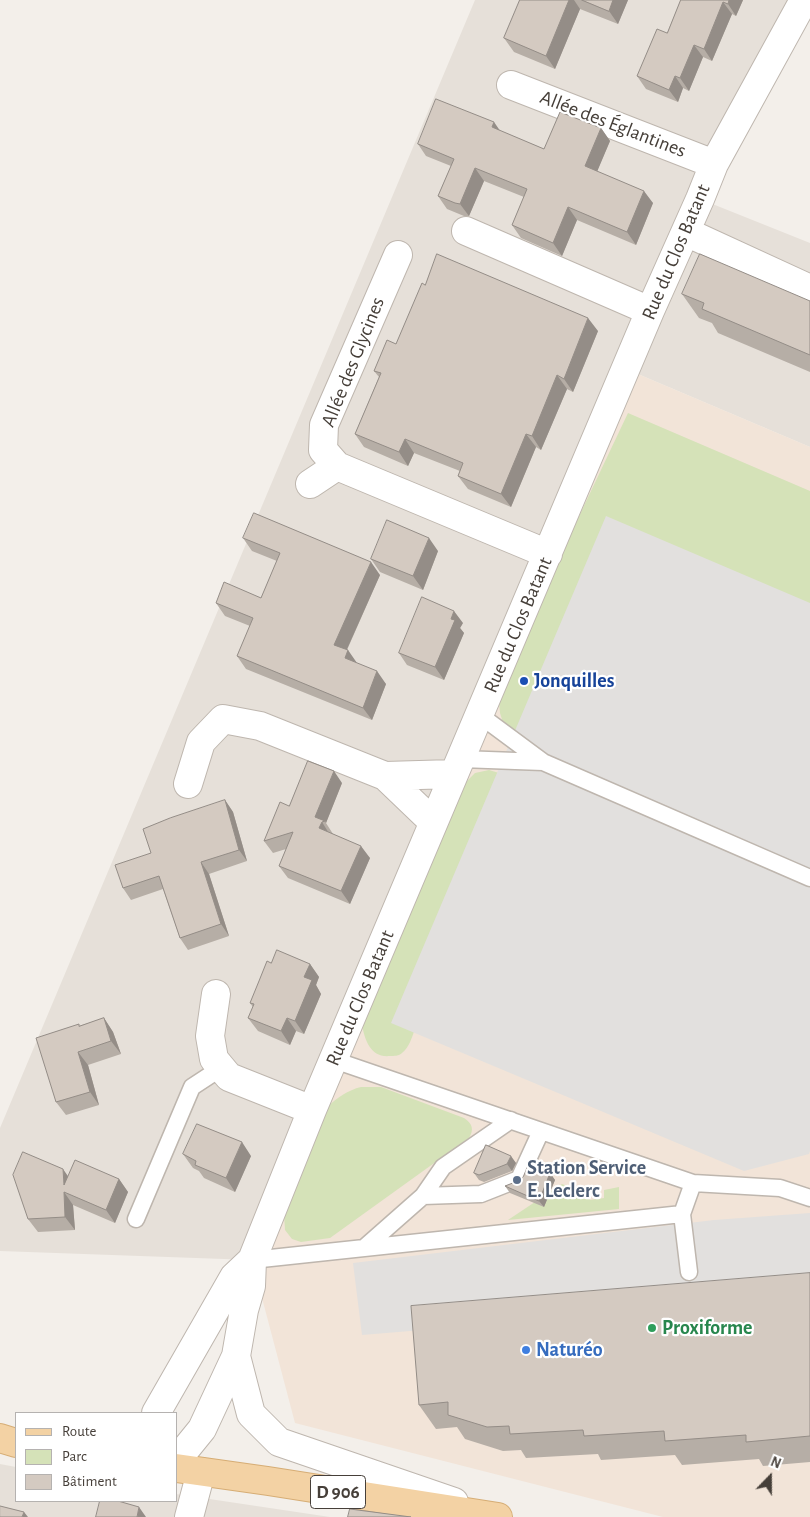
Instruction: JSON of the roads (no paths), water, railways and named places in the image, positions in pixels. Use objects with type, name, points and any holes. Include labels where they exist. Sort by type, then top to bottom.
[{"type":"main road","points":[[0,1438],[15,1445]]},
{"type":"main road","points":[[0,1445],[15,1445]]},
{"type":"main road","name":"D 906","points":[[189,1470],[498,1517]]},
{"type":"street","name":"Rue du Clos Batant","points":[[178,1459],[202,1429],[236,1356],[244,1310],[251,1286],[252,1260],[312,1110],[650,311],[714,164],[804,0]]},
{"type":"street","name":"Allée des Églantines","points":[[511,84],[714,164]]},
{"type":"street","points":[[466,232],[650,311]]},
{"type":"street","points":[[686,232],[810,289]]},
{"type":"street","name":"Allée des Glycines","points":[[398,255],[324,425],[322,450],[337,466],[548,554]]},
{"type":"street","points":[[310,484],[337,466]]},
{"type":"street","points":[[188,784],[201,742],[223,719],[260,726],[385,776],[434,822]]},
{"type":"street","points":[[385,776],[458,766]]},
{"type":"street","points":[[216,994],[210,1036],[214,1059],[221,1068],[229,1077],[312,1110]]},
{"type":"street","name":"Rue du Clos Batant","points":[[157,1412],[234,1277],[252,1260]]},
{"type":"street","name":"Rue du Clos Batant","points":[[236,1356],[251,1414],[279,1442],[498,1517]]},
{"type":"street","points":[[189,1470],[189,1517]]},
{"type":"lane","points":[[479,717],[489,722],[543,762],[810,878]]},
{"type":"lane","points":[[458,766],[543,762]]},
{"type":"lane","points":[[334,1060],[692,1183],[780,1188],[810,1198]]},
{"type":"lane","points":[[136,1219],[192,1087],[221,1068]]},
{"type":"lane","points":[[364,1248],[423,1196],[443,1167],[511,1120]]},
{"type":"lane","points":[[423,1196],[481,1194],[519,1179],[541,1131]]},
{"type":"lane","points":[[689,1272],[682,1214],[692,1183]]},
{"type":"lane","points":[[252,1260],[682,1214]]},
{"type":"place","name":"Jonquilles","points":[[524,681]]},
{"type":"place","name":"Station Service E. Leclerc","points":[[517,1180]]},
{"type":"place","name":"Proxiforme","points":[[652,1328]]},
{"type":"place","name":"Naturéo","points":[[526,1350]]}]
